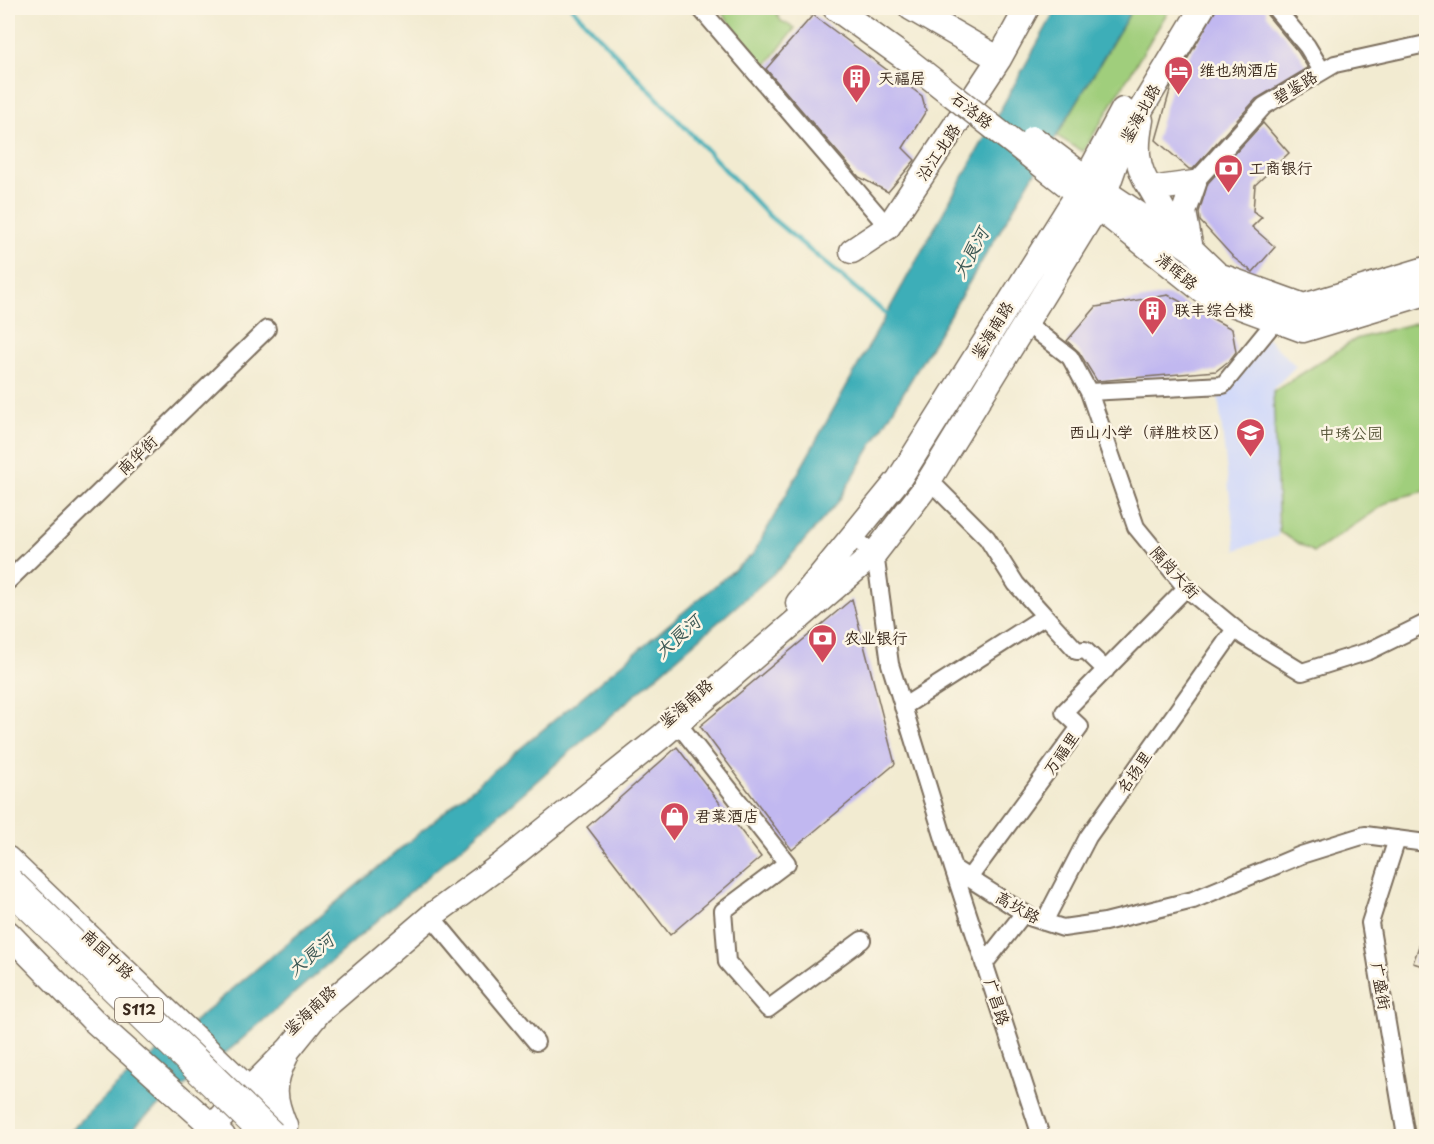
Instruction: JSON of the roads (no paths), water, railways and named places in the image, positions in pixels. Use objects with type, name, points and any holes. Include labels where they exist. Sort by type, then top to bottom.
[{"type":"highway","name":"南国中路","points":[[8,884],[284,1133]]},
{"type":"highway","name":"S112","points":[[8,906],[247,1137]]},
{"type":"main road","name":"石洛路","points":[[835,8],[909,53]]},
{"type":"main road","name":"石洛路","points":[[856,8],[909,53],[1085,187]]},
{"type":"main road","points":[[910,8],[999,59]]},
{"type":"main road","name":"沿江北路","points":[[852,251],[888,227],[999,59],[1027,8]]},
{"type":"main road","name":"鉴海北路","points":[[1085,187],[1111,129],[1184,8]]},
{"type":"main road","name":"鉴海北路","points":[[1085,187],[1125,136],[1202,8]]},
{"type":"main road","points":[[1143,105],[1136,145],[1140,174],[1186,246]]},
{"type":"main road","points":[[1151,189],[1194,183],[1184,212],[1186,246]]},
{"type":"main road","name":"清晖路","points":[[1085,187],[1186,246],[1218,275],[1304,306],[1426,269]]},
{"type":"main road","name":"清晖路","points":[[1085,187],[1208,295],[1303,330],[1426,293]]},
{"type":"main road","name":"鉴海南路","points":[[244,1085],[289,1049],[319,1012],[431,916],[501,865],[875,553],[922,492],[1026,323],[1085,187]]},
{"type":"main road","name":"鉴海南路","points":[[185,1137],[210,1129],[244,1085],[313,1005],[426,908],[495,858],[675,719],[786,616],[853,538],[899,479],[1085,187]]},
{"type":"main road","name":"南国中路","points":[[8,859],[244,1085],[284,1133]]},
{"type":"main road","points":[[8,933],[93,1020],[210,1129]]},
{"type":"main road","points":[[93,1020],[124,1029],[142,1021],[146,1000],[129,974]]},
{"type":"main road","points":[[284,1133],[275,1098],[276,1080],[289,1049]]},
{"type":"street","points":[[700,8],[888,227]]},
{"type":"street","points":[[1275,8],[1307,46],[1322,72]]},
{"type":"street","name":"碧鉴路","points":[[1194,183],[1264,106],[1335,64],[1426,44]]},
{"type":"street","points":[[1089,392],[1223,385],[1276,320]]},
{"type":"street","name":"隔岗大街","points":[[1026,323],[1070,357],[1089,392],[1136,527],[1186,588],[1235,629],[1302,672],[1369,651],[1426,623]]},
{"type":"street","name":"南华街","points":[[8,581],[267,329]]},
{"type":"street","points":[[931,482],[987,538],[1016,584],[1077,651],[1084,651],[1106,670]]},
{"type":"street","points":[[853,538],[875,553],[890,664],[953,868]]},
{"type":"street","name":"万福里","points":[[969,878],[1080,727],[1064,712],[1186,588]]},
{"type":"street","points":[[903,707],[1045,616]]},
{"type":"street","name":"名扬里","points":[[1044,922],[1088,837],[1235,629]]},
{"type":"street","points":[[675,719],[787,863],[723,911],[727,962],[768,1009],[862,940]]},
{"type":"street","name":"高坎路","points":[[953,868],[1024,913],[1063,928],[1105,922],[1193,900],[1301,855],[1365,835],[1426,843]]},
{"type":"street","name":"广盛街","points":[[1397,839],[1370,923],[1406,1137]]},
{"type":"street","name":"广昌路","points":[[953,868],[1041,1137]]},
{"type":"street","points":[[984,964],[1024,913]]},
{"type":"street","points":[[431,916],[536,1042]]},
{"type":"water","name":"大良河","points":[[1057,8],[1133,8],[838,502],[781,567],[234,1046],[145,1117],[126,1136],[65,1136],[113,1089],[753,554]]},
{"type":"waterway","points":[[572,8],[768,215],[890,317]]},
{"type":"place","name":"维也纳酒店","points":[[1178,96]]},
{"type":"place","name":"天福居","points":[[857,104]]},
{"type":"place","name":"工商银行","points":[[1228,194]]},
{"type":"place","name":"联丰综合楼","points":[[1153,336]]},
{"type":"place","name":"西山小学（祥胜校区）","points":[[1250,458]]},
{"type":"place","name":"农业银行","points":[[823,664]]},
{"type":"place","name":"君莱酒店","points":[[674,842]]},
{"type":"park label","name":"中琇公园","points":[[1351,433]]}]
